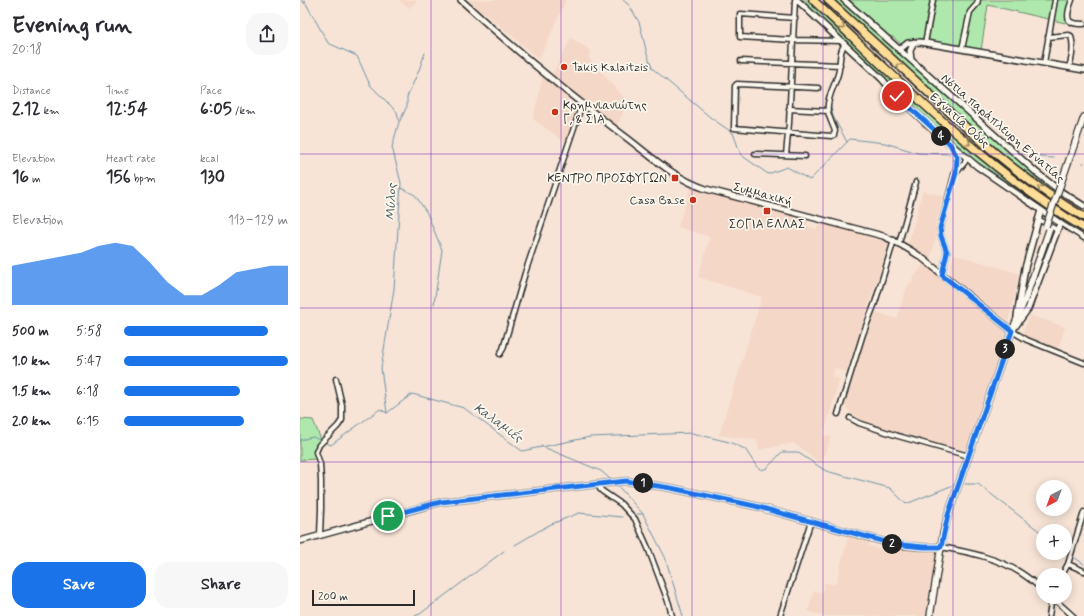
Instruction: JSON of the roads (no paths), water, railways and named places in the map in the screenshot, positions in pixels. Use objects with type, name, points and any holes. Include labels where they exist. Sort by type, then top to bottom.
[{"type":"highway","name":"Εγνατία Οδός","points":[[813,0],[980,154],[1040,199],[1084,228]]},
{"type":"highway","name":"Εγνατία Οδός","points":[[828,0],[987,146],[1043,190],[1084,217]]},
{"type":"main road","points":[[1062,187],[1084,117]]},
{"type":"main road","points":[[930,616],[941,547],[948,515],[1084,128]]},
{"type":"street","name":"Συμμαχική","points":[[461,0],[508,43],[582,104],[676,176],[690,183],[719,192],[883,236],[896,242],[921,258],[1012,331],[1027,340],[1084,363]]},
{"type":"street","points":[[786,155],[796,0]]},
{"type":"street","points":[[796,0],[844,43],[919,117],[966,158],[1084,238]]},
{"type":"street","points":[[844,0],[899,50],[906,44],[925,43],[1083,71]]},
{"type":"street","points":[[925,43],[933,0]]},
{"type":"street","points":[[962,49],[970,12],[977,4],[978,0]]},
{"type":"street","points":[[1044,63],[1055,0]]},
{"type":"street","points":[[1072,0],[1068,18],[1071,22],[1084,24]]},
{"type":"street","points":[[795,18],[740,14],[740,37],[844,43]]},
{"type":"street","points":[[1048,38],[1071,36],[1072,60],[1069,68]]},
{"type":"street","points":[[818,88],[737,84],[735,86],[734,128],[833,135],[835,132],[828,111],[831,92],[838,75],[844,43]]},
{"type":"street","points":[[911,61],[910,51],[913,43]]},
{"type":"street","name":"Νότια παράπλευρη Εγνατίας","points":[[899,50],[1037,173],[1060,191],[1084,206]]},
{"type":"street","points":[[740,61],[840,65]]},
{"type":"street","points":[[500,354],[503,349],[525,273],[582,104]]},
{"type":"street","points":[[789,109],[828,111]]},
{"type":"street","points":[[942,275],[947,252],[941,236],[940,228],[956,173],[957,164],[957,157],[950,144]]},
{"type":"street","points":[[755,154],[805,156]]},
{"type":"street","points":[[957,164],[966,158]]},
{"type":"street","points":[[956,173],[965,162],[966,158]]},
{"type":"street","points":[[838,414],[863,334],[916,182]]},
{"type":"street","points":[[1016,318],[1025,268],[1041,210]]},
{"type":"street","points":[[1038,219],[1057,230]]},
{"type":"street","points":[[1012,331],[1028,309],[1060,223]]},
{"type":"street","points":[[320,535],[321,481],[320,464],[316,452],[320,443],[338,426],[342,420],[342,405],[336,379]]},
{"type":"street","points":[[850,418],[859,423],[898,436],[969,456]]},
{"type":"street","points":[[300,541],[441,502],[626,481],[661,486],[755,506],[896,545],[941,547],[975,554],[1020,572],[1036,585]]},
{"type":"street","points":[[598,484],[602,491],[621,504],[635,519],[650,554],[672,616]]},
{"type":"street","points":[[1066,568],[1084,512]]},
{"type":"street","points":[[780,616],[811,521]]},
{"type":"street","points":[[1068,564],[1084,571]]},
{"type":"street","points":[[1049,616],[1051,604]]},
{"type":"street","points":[[1060,604],[1073,616]]},
{"type":"waterway","points":[[301,0],[305,4]]},
{"type":"waterway","name":"Μύλος","points":[[304,0],[328,43],[357,56],[370,85],[397,112],[399,122],[392,147],[401,183],[394,289],[381,368],[387,413]]},
{"type":"waterway","points":[[623,0],[629,5],[639,22],[652,68],[711,118],[733,133],[741,155],[768,174],[787,167],[810,180],[850,139],[885,143],[918,153],[950,154]]},
{"type":"waterway","points":[[400,121],[407,106],[407,97],[425,53]]},
{"type":"waterway","points":[[831,107],[833,116],[847,142]]},
{"type":"waterway","points":[[1028,156],[1054,158]]},
{"type":"waterway","points":[[401,188],[415,195],[427,213],[442,250],[434,304]]},
{"type":"waterway","points":[[324,442],[331,445],[380,409],[387,413],[412,394],[464,408],[522,451],[590,437],[692,433],[729,442],[745,449],[757,467],[762,470],[767,468],[782,452],[797,452],[826,471],[890,488],[906,504],[956,484]]},
{"type":"waterway","points":[[300,440],[313,437],[321,441]]},
{"type":"waterway","name":"Καλαμιές","points":[[541,446],[601,471],[610,479]]},
{"type":"waterway","points":[[965,484],[978,484],[1036,529]]},
{"type":"waterway","name":"Καλαμιές","points":[[617,485],[643,514],[665,557],[683,616]]},
{"type":"waterway","points":[[515,545],[549,525],[579,513],[622,517]]},
{"type":"waterway","name":"Καλαμιές","points":[[637,514],[643,514]]},
{"type":"waterway","points":[[414,616],[420,614],[504,551]]},
{"type":"waterway","points":[[1072,556],[1084,564]]},
{"type":"place","name":"Takis Kalaitzis","points":[[564,67]]},
{"type":"place","name":"Κρημνιανιώτης Γ, & ΣΙΑ","points":[[555,112]]},
{"type":"place","name":"ΚΕΝΤΡΟ ΠΡΟΣΦΥΓΩΝ","points":[[675,178]]},
{"type":"place","name":"Casa Base","points":[[693,200]]},
{"type":"place","name":"ΣΟΓΙΑ ΕΛΛΑΣ","points":[[767,211]]}]
